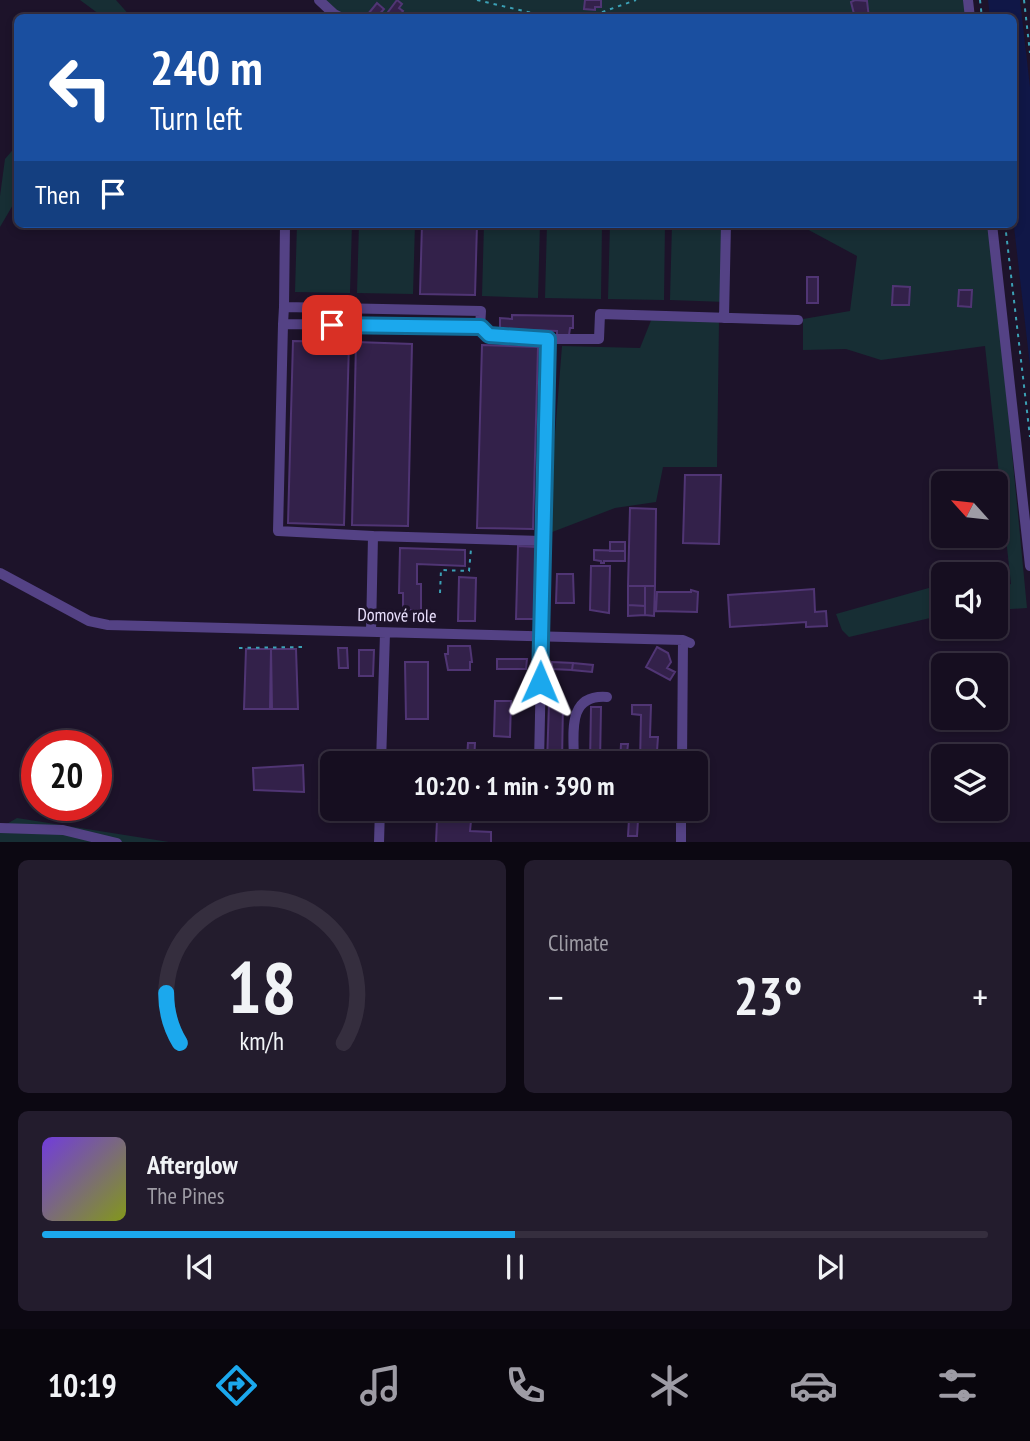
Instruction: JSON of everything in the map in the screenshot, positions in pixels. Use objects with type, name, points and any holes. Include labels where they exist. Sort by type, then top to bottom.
[{"type":"street","points":[[319,0],[334,14]]},
{"type":"street","points":[[285,228],[278,531],[542,541]]},
{"type":"street","points":[[724,318],[726,228]]},
{"type":"street","points":[[992,228],[1030,566]]},
{"type":"street","points":[[284,307],[481,311],[481,327]]},
{"type":"street","points":[[283,324],[481,327],[489,335],[599,339],[600,314],[798,320]]},
{"type":"street","points":[[539,751],[548,339]]},
{"type":"street","points":[[371,632],[373,536]]},
{"type":"street","name":"Domové role","points":[[0,573],[97,624],[686,641],[682,751]]},
{"type":"street","points":[[381,751],[385,633]]},
{"type":"street","points":[[574,751],[577,708],[586,700],[607,697]]},
{"type":"street","points":[[379,842],[380,821]]},
{"type":"street","points":[[681,821],[681,842]]},
{"type":"street","points":[[0,828],[62,830],[117,842]]},
{"type":"path","points":[[477,0],[536,14]]},
{"type":"path","points":[[597,14],[636,0]]},
{"type":"path","points":[[1024,0],[1030,53]]},
{"type":"path","points":[[1005,228],[1030,437]]},
{"type":"path","points":[[440,593],[441,570],[469,570],[472,539]]},
{"type":"path","points":[[239,648],[302,647]]},
{"type":"green space","points":[[80,0],[116,0],[128,14],[99,14]]},
{"type":"green space","points":[[324,0],[966,0],[967,14],[342,14]]},
{"type":"green space","points":[[14,148],[14,203],[0,227],[0,196],[5,159]]},
{"type":"green space","points":[[297,228],[352,228],[350,293],[295,292]]},
{"type":"green space","points":[[359,228],[415,228],[413,294],[357,293]]},
{"type":"green space","points":[[484,228],[540,228],[538,298],[482,296]]},
{"type":"green space","points":[[547,228],[602,228],[601,299],[545,298]]},
{"type":"green space","points":[[610,228],[665,228],[664,300],[608,299]]},
{"type":"green space","points":[[672,228],[728,228],[726,302],[670,300]]},
{"type":"green space","points":[[805,228],[990,228],[1027,608],[1008,609],[1008,585],[1011,584],[1007,548],[1008,471],[999,471],[985,346],[881,360],[846,349],[803,350],[803,319],[850,311],[857,256]]},
{"type":"green space","points":[[652,318],[719,320],[717,467],[663,467],[656,502],[615,508],[547,534],[562,346],[640,348]]},
{"type":"green space","points":[[931,587],[931,618],[849,637],[842,630],[836,614]]},
{"type":"green space","points":[[17,818],[21,821],[36,821],[169,842],[0,842],[0,828]]},
{"type":"shaded area","points":[[988,0],[1020,0],[1030,87],[1030,366],[1014,228],[1017,228],[1017,14],[990,14]]},
{"type":"building","points":[[397,0],[402,4],[399,8],[403,11],[401,14],[388,12]]},
{"type":"building","points":[[585,0],[601,0],[601,7],[595,7],[595,10],[584,9]]},
{"type":"building","points":[[867,1],[869,14],[854,14],[851,2]]},
{"type":"building","points":[[377,3],[384,9],[380,14],[368,14]]},
{"type":"building","points":[[422,228],[477,228],[475,295],[420,294]]},
{"type":"building","points":[[807,277],[818,277],[818,303],[807,303]]},
{"type":"building","points":[[893,286],[910,287],[909,305],[892,305]]},
{"type":"building","points":[[959,290],[972,290],[971,307],[958,306]]},
{"type":"building","points":[[512,315],[573,316],[573,328],[570,328],[569,335],[557,335],[557,331],[500,329],[500,318],[512,319]]},
{"type":"building","points":[[293,341],[349,342],[344,525],[288,523]]},
{"type":"building","points":[[356,342],[412,344],[408,526],[352,525]]},
{"type":"building","points":[[482,345],[538,347],[533,529],[477,528]]},
{"type":"building","points":[[685,475],[721,475],[719,544],[683,543]]},
{"type":"building","points":[[630,508],[656,509],[655,586],[628,586]]},
{"type":"building","points":[[610,542],[625,542],[625,551],[610,551]]},
{"type":"building","points":[[518,546],[536,547],[534,619],[516,619]]},
{"type":"building","points":[[400,548],[465,550],[465,566],[417,564],[417,584],[421,584],[421,610],[403,610],[403,593],[399,593]]},
{"type":"building","points":[[594,550],[625,551],[625,561],[601,563],[594,560]]},
{"type":"building","points":[[591,566],[610,566],[609,613],[590,610]]},
{"type":"building","points":[[557,574],[573,574],[574,603],[556,603]]},
{"type":"building","points":[[459,577],[476,578],[475,621],[458,621]]},
{"type":"building","points":[[628,586],[645,586],[645,606],[628,605]]},
{"type":"building","points":[[645,586],[655,586],[654,616],[645,615]]},
{"type":"building","points":[[814,589],[815,612],[826,611],[827,626],[806,627],[806,622],[730,627],[728,595]]},
{"type":"building","points":[[657,592],[698,592],[697,612],[656,611]]},
{"type":"building","points":[[628,605],[645,606],[645,615],[628,616]]},
{"type":"building","points":[[448,646],[470,646],[470,670],[448,670],[445,654],[448,654]]},
{"type":"building","points":[[657,647],[668,653],[671,662],[667,668],[675,672],[670,680],[646,667]]},
{"type":"building","points":[[338,648],[347,648],[348,668],[339,668]]},
{"type":"building","points":[[246,649],[271,649],[270,709],[244,709]]},
{"type":"building","points":[[271,649],[296,649],[298,709],[272,709]]},
{"type":"building","points":[[359,650],[374,650],[373,676],[359,676]]},
{"type":"building","points":[[497,659],[527,659],[526,669],[497,669]]},
{"type":"building","points":[[405,662],[428,662],[428,719],[406,719]]},
{"type":"building","points":[[552,662],[573,663],[572,670],[552,669]]},
{"type":"building","points":[[573,663],[593,665],[592,672],[572,670]]},
{"type":"building","points":[[495,701],[511,701],[510,737],[494,736]]},
{"type":"building","points":[[549,703],[563,703],[562,751],[547,751]]},
{"type":"building","points":[[632,705],[651,705],[650,737],[658,737],[657,751],[640,751],[641,715],[632,714]]},
{"type":"building","points":[[591,707],[601,707],[600,751],[590,751]]},
{"type":"building","points":[[468,743],[475,743],[475,751],[468,751]]},
{"type":"building","points":[[621,744],[628,744],[627,751],[621,751]]},
{"type":"building","points":[[303,765],[304,792],[254,790],[253,768]]},
{"type":"building","points":[[437,821],[471,821],[470,831],[491,832],[491,842],[436,842]]},
{"type":"building","points":[[629,821],[638,821],[637,836],[628,836]]},
{"type":"route","points":[[332,325],[481,327],[489,335],[548,339],[540,682]]}]
